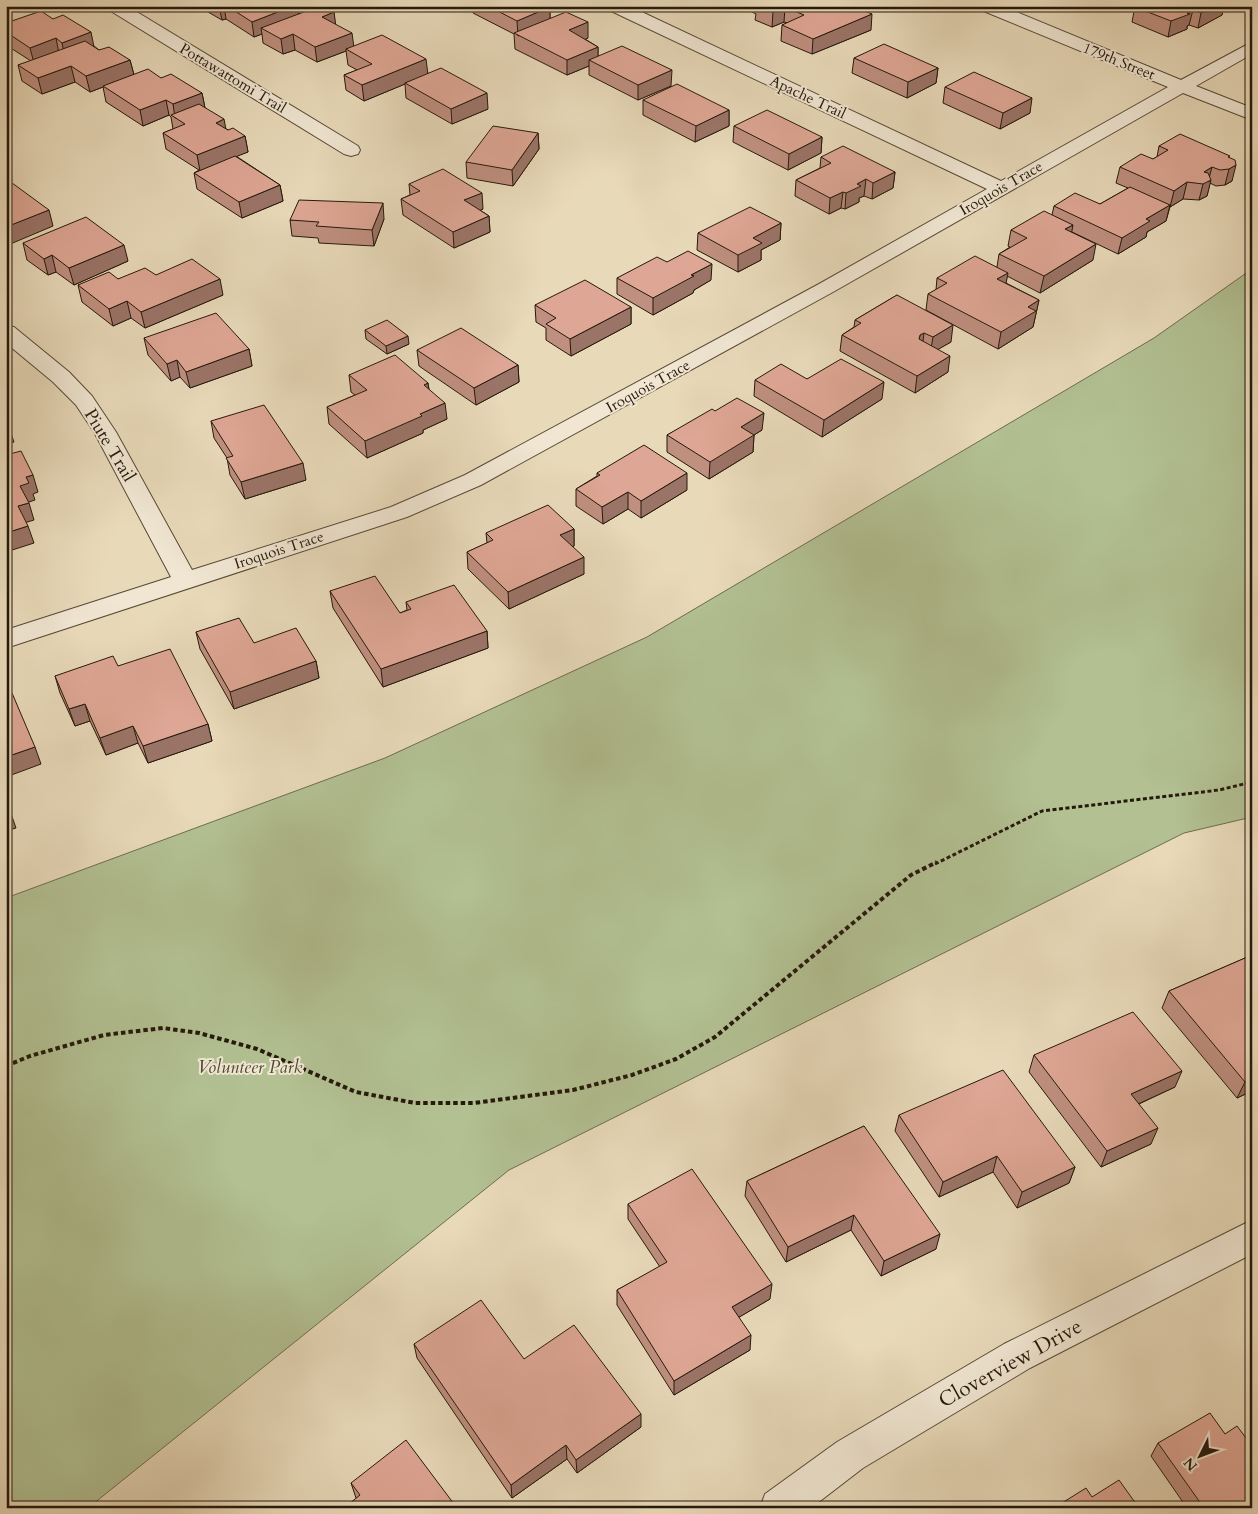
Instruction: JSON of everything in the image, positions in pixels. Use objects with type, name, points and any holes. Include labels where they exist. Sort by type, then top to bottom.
[{"type":"street","name":"Pottawattomi Trail","points":[[115,6],[351,150]]},
{"type":"street","name":"Apache Trail","points":[[615,6],[1000,188]]},
{"type":"street","name":"179th Street","points":[[987,6],[1252,115]]},
{"type":"street","name":"Iroquois Trace","points":[[6,639],[399,512],[473,480],[817,293],[1252,47]]},
{"type":"street","name":"Piute Trail","points":[[6,332],[61,377],[84,401],[104,432],[185,580]]},
{"type":"street","name":"Cloverview Drive","points":[[779,1508],[850,1454],[1017,1356],[1252,1236]]},
{"type":"path","points":[[6,1066],[30,1056],[104,1035],[163,1028],[199,1033],[257,1049],[356,1092],[415,1103],[474,1103],[573,1090],[632,1075],[676,1059],[715,1037],[911,875],[1042,811],[1219,790],[1252,782]]},
{"type":"green space","name":"Volunteer Park","points":[[1252,269],[1252,817],[1184,833],[509,1170],[88,1508],[6,1508],[6,898],[385,758],[647,637],[1154,338]]},
{"type":"building","points":[[227,6],[293,6],[252,22]]},
{"type":"building","points":[[320,6],[334,12],[322,17],[352,33],[315,47],[293,34],[281,39],[261,28]]},
{"type":"building","points":[[488,6],[547,6],[550,7],[517,21]]},
{"type":"building","points":[[760,6],[853,6],[872,14],[813,39],[782,25],[804,15],[785,7],[773,12]]},
{"type":"building","points":[[1215,6],[1201,13],[1193,10],[1187,13],[1190,14],[1171,21],[1135,7]]},
{"type":"building","points":[[41,11],[53,19],[63,15],[91,32],[62,43],[56,38],[30,48],[6,32],[6,23]]},
{"type":"building","points":[[566,12],[588,22],[569,30],[598,47],[567,60],[514,33]]},
{"type":"building","points":[[382,35],[426,59],[362,85],[344,75],[372,64],[346,49]]},
{"type":"building","points":[[85,41],[99,50],[109,47],[130,60],[86,76],[71,66],[38,78],[18,65]]},
{"type":"building","points":[[884,44],[938,68],[908,82],[854,58]]},
{"type":"building","points":[[622,46],[672,70],[638,85],[589,60]]},
{"type":"building","points":[[441,68],[487,93],[451,109],[405,83]]},
{"type":"building","points":[[148,69],[161,78],[171,74],[202,93],[173,104],[166,100],[140,110],[103,86]]},
{"type":"building","points":[[974,72],[1032,98],[1003,113],[945,87]]},
{"type":"building","points":[[677,84],[729,110],[696,126],[643,100]]},
{"type":"building","points":[[199,104],[224,119],[216,123],[228,130],[233,128],[245,136],[197,155],[163,133],[185,124],[171,115]]},
{"type":"building","points":[[767,110],[822,137],[789,154],[734,126]]},
{"type":"building","points":[[493,126],[538,133],[512,170],[466,162]]},
{"type":"building","points":[[1180,134],[1230,156],[1228,157],[1235,160],[1236,165],[1229,169],[1220,170],[1212,167],[1204,172],[1208,173],[1211,180],[1203,184],[1187,182],[1174,191],[1120,167],[1141,154],[1153,159],[1168,150],[1159,146]]},
{"type":"building","points":[[843,146],[895,172],[873,183],[866,179],[857,184],[861,186],[830,198],[796,180],[831,163],[821,157]]},
{"type":"building","points":[[235,156],[280,185],[239,202],[194,173]]},
{"type":"building","points":[[443,169],[482,193],[464,200],[489,216],[453,232],[401,199],[420,191],[409,184]]},
{"type":"building","points":[[6,180],[8,180],[49,210],[6,227]]},
{"type":"building","points":[[1130,187],[1170,205],[1146,219],[1150,221],[1122,238],[1054,206],[1075,193],[1100,204]]},
{"type":"building","points":[[299,200],[383,203],[372,230],[316,226],[319,222],[290,220]]},
{"type":"building","points":[[750,207],[781,223],[753,238],[762,243],[738,255],[698,233]]},
{"type":"building","points":[[1044,211],[1073,225],[1065,229],[1096,244],[1044,276],[999,254],[1027,238],[1011,230]]},
{"type":"building","points":[[86,217],[124,245],[69,268],[52,255],[44,259],[23,243]]},
{"type":"building","points":[[688,251],[712,264],[653,298],[617,278],[657,257],[667,262]]},
{"type":"building","points":[[975,256],[1008,273],[997,279],[1039,300],[1028,307],[1036,311],[1001,332],[928,294],[947,283],[937,278]]},
{"type":"building","points":[[192,259],[220,279],[141,312],[127,301],[109,309],[78,285],[109,272],[118,279],[145,268],[156,275]]},
{"type":"building","points":[[585,280],[631,307],[570,339],[546,324],[556,318],[535,305]]},
{"type":"building","points":[[897,295],[953,325],[933,337],[924,333],[920,335],[919,339],[950,356],[917,376],[842,335],[861,323],[855,320]]},
{"type":"building","points":[[216,313],[249,349],[186,372],[177,360],[167,364],[144,338]]},
{"type":"building","points":[[387,320],[408,336],[386,346],[365,330]]},
{"type":"building","points":[[461,328],[518,365],[474,388],[417,350]]},
{"type":"building","points":[[395,355],[428,383],[424,385],[445,403],[420,414],[422,416],[365,441],[327,407],[367,390],[349,375]]},
{"type":"building","points":[[841,359],[884,382],[824,420],[755,380],[781,364],[807,379]]},
{"type":"building","points":[[737,398],[764,413],[741,427],[754,435],[710,462],[667,435],[712,409],[715,411]]},
{"type":"building","points":[[264,405],[303,463],[241,482],[226,458],[233,456],[211,421]]},
{"type":"building","points":[[644,445],[687,473],[641,501],[628,492],[602,507],[576,489],[600,475],[597,473]]},
{"type":"building","points":[[21,451],[33,475],[26,477],[29,483],[20,486],[29,503],[18,506],[28,526],[6,533],[6,455]]},
{"type":"building","points":[[548,505],[574,529],[560,535],[584,557],[508,592],[467,552],[493,540],[486,533]]},
{"type":"building","points":[[375,576],[400,613],[411,609],[406,602],[454,585],[487,631],[381,669],[330,591]]},
{"type":"building","points":[[239,618],[254,643],[296,628],[316,661],[230,692],[196,632]]},
{"type":"building","points":[[170,649],[208,724],[143,746],[133,726],[100,738],[85,704],[69,709],[55,676],[113,656],[118,666]]},
{"type":"building","points":[[12,693],[35,747],[6,757],[6,695]]},
{"type":"building","points":[[6,802],[10,811],[6,812]]},
{"type":"building","points":[[1252,955],[1252,1078],[1245,1082],[1169,991]]},
{"type":"building","points":[[1133,1012],[1182,1071],[1131,1094],[1158,1128],[1107,1151],[1034,1055]]},
{"type":"building","points":[[1003,1070],[1075,1167],[1022,1192],[997,1156],[943,1182],[899,1115]]},
{"type":"building","points":[[864,1126],[940,1234],[884,1261],[854,1215],[788,1247],[747,1181]]},
{"type":"building","points":[[692,1169],[772,1284],[732,1307],[751,1335],[674,1381],[617,1290],[667,1262],[628,1204]]},
{"type":"building","points":[[481,1300],[524,1359],[574,1325],[641,1414],[576,1460],[566,1445],[511,1485],[414,1344]]},
{"type":"building","points":[[1210,1413],[1225,1434],[1237,1426],[1252,1446],[1252,1508],[1204,1508],[1158,1443]]},
{"type":"building","points":[[406,1440],[457,1508],[344,1508],[360,1495],[351,1483]]},
{"type":"building","points":[[1119,1480],[1139,1508],[1054,1508],[1086,1488],[1092,1497]]}]
